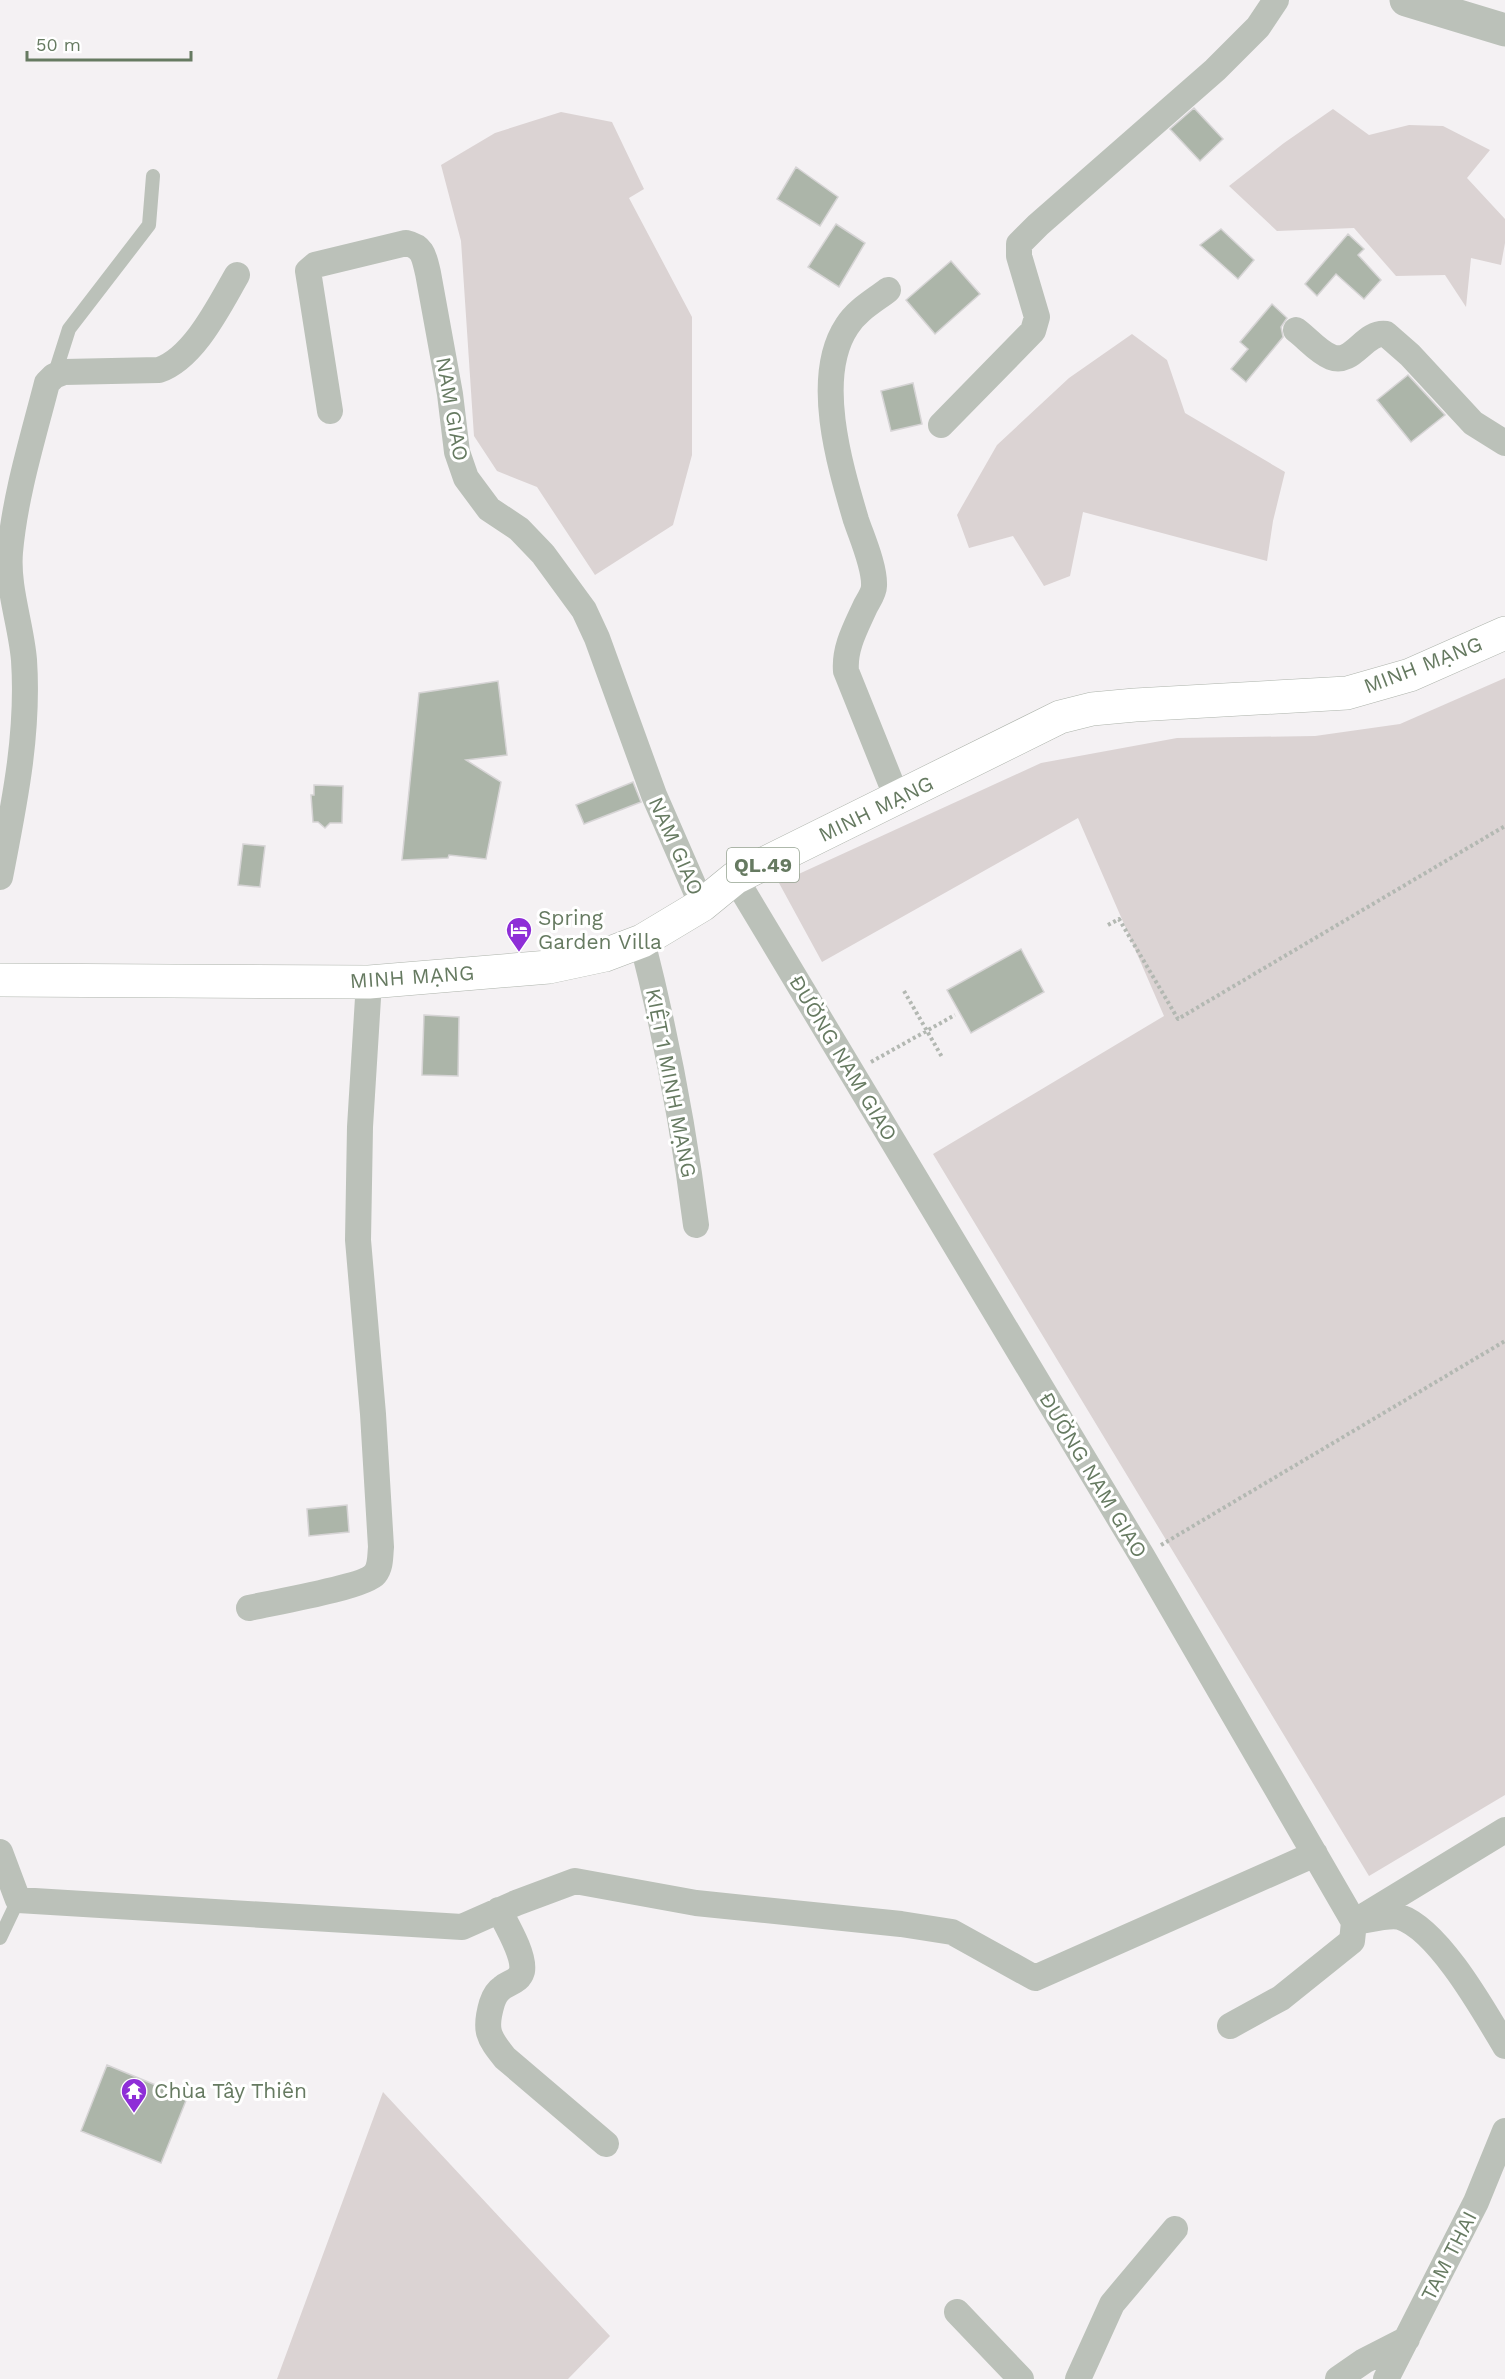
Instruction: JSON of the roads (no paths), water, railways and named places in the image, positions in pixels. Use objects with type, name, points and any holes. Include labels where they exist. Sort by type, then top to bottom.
[{"type":"highway","name":"MINH MẠNG","points":[[0,980],[369,982],[549,967],[605,956],[642,941],[702,905],[735,878],[1060,717],[1092,709],[1135,705],[1347,693],[1410,675],[1505,633]]},
{"type":"street","points":[[941,425],[1033,331],[1037,317],[1019,256],[1019,244],[1215,70],[1258,27],[1275,0]]},
{"type":"street","points":[[1406,0],[1505,30]]},
{"type":"street","name":"NAM GIAO","points":[[330,411],[308,271],[315,265],[406,243],[416,245],[423,254],[428,273],[450,394],[457,452],[466,478],[489,509],[519,529],[543,554],[584,609],[597,638],[654,795],[702,905]]},
{"type":"street","points":[[0,877],[16,793],[25,703],[21,630],[10,575],[10,553],[19,494],[47,383],[54,376],[80,371],[159,370],[171,366],[186,354],[237,275]]},
{"type":"street","points":[[888,290],[857,314],[846,326],[837,347],[831,373],[831,395],[842,473],[869,561],[874,588],[845,655],[846,671],[897,798]]},
{"type":"street","points":[[1296,330],[1329,356],[1339,359],[1348,356],[1374,336],[1386,334],[1473,423],[1505,443]]},
{"type":"street","name":"ĐƯỜNG NAM GIAO","points":[[735,878],[1142,1556],[1354,1922]]},
{"type":"street","name":"KIỆT 1 MINH MẠNG","points":[[642,941],[661,1014],[688,1157],[696,1225]]},
{"type":"street","points":[[249,1608],[358,1583],[375,1575],[379,1567],[381,1547],[374,1426],[357,1207],[369,982]]},
{"type":"street","points":[[1354,1922],[1505,1830]]},
{"type":"street","points":[[0,1852],[18,1900],[462,1927],[575,1881],[696,1903],[901,1923],[952,1932],[1035,1978],[1315,1854]]},
{"type":"street","points":[[499,1910],[511,1933],[522,1969],[519,1978],[502,1987],[495,1995],[488,2016],[491,2041],[505,2058],[606,2144]]},
{"type":"street","points":[[1354,1922],[1398,1916],[1415,1925],[1429,1937],[1453,1966],[1505,2046]]},
{"type":"street","points":[[1230,2026],[1281,1998],[1331,1960],[1352,1941],[1354,1922]]},
{"type":"street","name":"TAM THAI","points":[[1386,2379],[1476,2202],[1505,2131]]},
{"type":"street","points":[[1078,2379],[1112,2304],[1175,2229]]},
{"type":"street","points":[[957,2312],[1021,2379]]},
{"type":"street","points":[[1338,2379],[1364,2361],[1407,2339]]},
{"type":"lane","points":[[54,376],[69,329],[149,225],[153,176]]},
{"type":"lane","points":[[0,1938],[18,1900]]},
{"type":"place","name":"Spring Garden Villa","points":[[519,953]]},
{"type":"place","name":"Chùa Tây Thiên","points":[[134,2114]]}]
